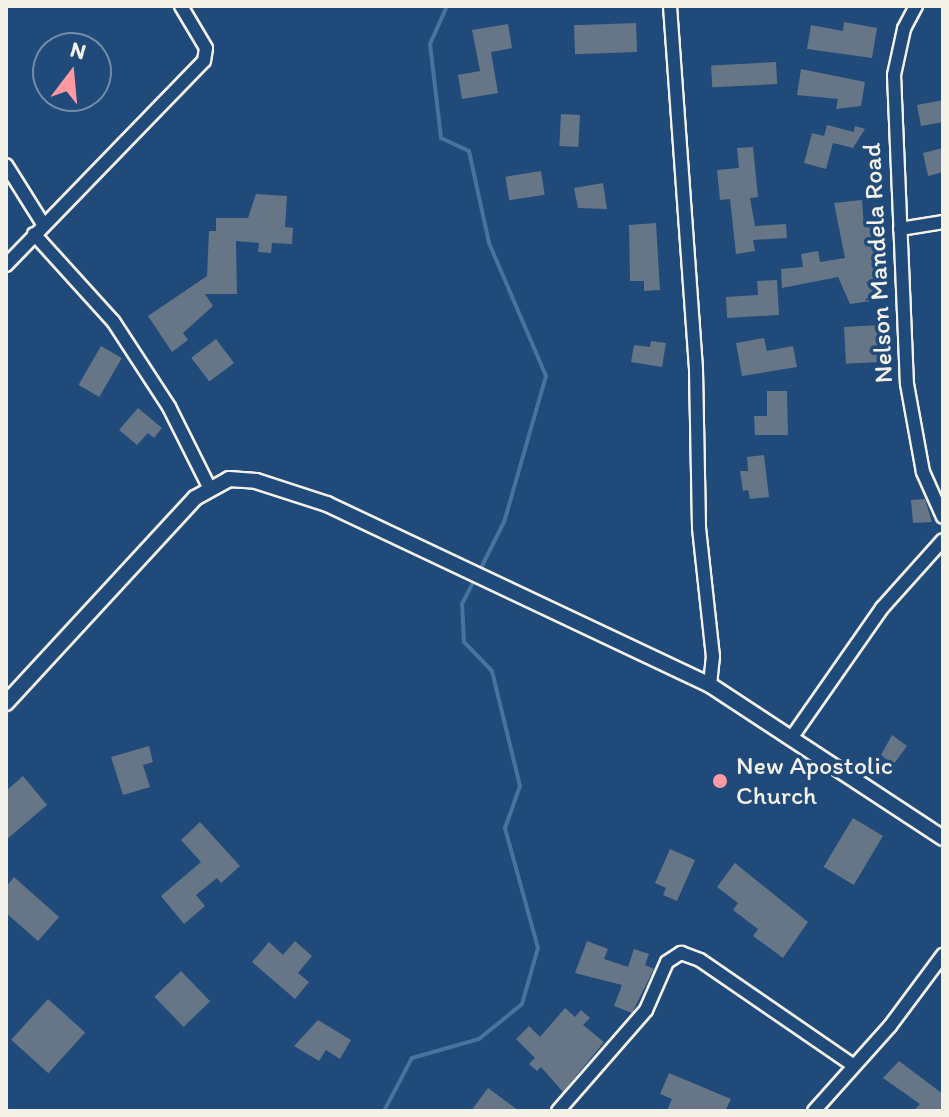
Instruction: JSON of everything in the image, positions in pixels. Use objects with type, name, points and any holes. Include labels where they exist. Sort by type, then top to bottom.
[{"type":"street","points":[[6,265],[204,61],[206,48],[181,6]]},
{"type":"street","points":[[670,6],[696,370],[699,528],[713,656],[710,685]]},
{"type":"street","name":"Nelson Mandela Road","points":[[916,6],[904,29],[894,75],[907,384],[923,472],[943,517]]},
{"type":"street","points":[[6,165],[43,224]]},
{"type":"street","points":[[900,229],[943,222]]},
{"type":"street","points":[[34,234],[113,321],[169,407],[209,487]]},
{"type":"street","points":[[6,703],[209,487],[229,479],[256,481],[327,504],[710,685],[943,838]]},
{"type":"street","points":[[792,737],[882,608],[943,540]]},
{"type":"street","points":[[558,1111],[646,1010],[656,981],[667,962],[681,953],[700,960],[853,1065]]},
{"type":"street","points":[[814,1111],[943,955]]},
{"type":"building","points":[[844,22],[877,28],[872,58],[807,49],[811,25],[843,31]]},
{"type":"building","points":[[636,23],[637,52],[575,54],[574,25]]},
{"type":"building","points":[[508,24],[512,48],[491,52],[498,93],[462,99],[458,75],[480,71],[472,30]]},
{"type":"building","points":[[776,62],[777,84],[712,87],[711,65]]},
{"type":"building","points":[[801,69],[865,82],[861,106],[836,109],[838,99],[797,95]]},
{"type":"building","points":[[943,100],[943,122],[921,126],[917,105]]},
{"type":"building","points":[[561,114],[580,115],[578,147],[559,146]]},
{"type":"building","points":[[827,125],[854,132],[855,126],[865,129],[853,148],[833,143],[826,169],[804,163],[812,133],[824,136]]},
{"type":"building","points":[[753,147],[758,197],[750,198],[755,226],[786,224],[787,238],[753,240],[755,251],[736,254],[730,199],[720,200],[717,170],[739,168],[737,148]]},
{"type":"building","points":[[943,148],[943,172],[928,176],[923,153]]},
{"type":"building","points":[[541,171],[545,195],[509,200],[505,177]]},
{"type":"building","points":[[603,183],[607,209],[578,208],[574,188]]},
{"type":"building","points":[[256,194],[287,196],[285,227],[293,228],[292,244],[272,243],[271,253],[258,252],[259,243],[236,241],[237,294],[205,294],[213,306],[183,333],[188,340],[172,352],[148,316],[207,276],[209,231],[216,231],[216,218],[248,218]]},
{"type":"building","points":[[862,200],[864,227],[871,226],[878,300],[850,304],[838,277],[782,288],[781,269],[803,267],[801,254],[818,251],[820,262],[845,258],[834,203]]},
{"type":"building","points":[[656,223],[660,290],[644,291],[644,281],[630,281],[629,225]]},
{"type":"building","points":[[777,280],[779,315],[727,318],[726,297],[758,295],[757,281]]},
{"type":"building","points":[[880,325],[882,362],[846,364],[844,327]]},
{"type":"building","points":[[764,338],[767,351],[793,346],[797,367],[742,376],[736,343]]},
{"type":"building","points":[[216,339],[234,363],[209,382],[191,358]]},
{"type":"building","points":[[651,341],[666,343],[662,367],[631,362],[634,345],[650,347]]},
{"type":"building","points":[[101,346],[122,358],[99,397],[79,385]]},
{"type":"building","points":[[767,391],[787,391],[788,435],[755,435],[754,416],[767,416]]},
{"type":"building","points":[[138,408],[162,428],[154,438],[148,433],[137,445],[119,430]]},
{"type":"building","points":[[764,455],[769,497],[750,499],[748,490],[743,491],[740,471],[748,471],[747,457]]},
{"type":"building","points":[[925,499],[932,522],[913,523],[911,500]]},
{"type":"building","points":[[892,735],[907,746],[893,765],[881,755]]},
{"type":"building","points":[[149,746],[153,762],[143,765],[150,787],[123,795],[111,757]]},
{"type":"building","points":[[23,776],[47,805],[6,840],[6,791]]},
{"type":"building","points":[[853,818],[883,836],[854,885],[824,867]]},
{"type":"building","points":[[200,822],[240,866],[221,883],[217,878],[196,895],[205,906],[184,924],[161,896],[201,862],[181,840]]},
{"type":"building","points":[[670,849],[695,860],[677,901],[663,895],[666,888],[655,883]]},
{"type":"building","points":[[735,863],[808,922],[783,958],[753,936],[758,929],[733,910],[738,903],[717,887]]},
{"type":"building","points":[[14,877],[59,917],[38,941],[6,913],[6,887]]},
{"type":"building","points":[[295,941],[312,956],[298,973],[309,982],[295,999],[252,962],[269,942],[283,955]]},
{"type":"building","points":[[587,941],[608,949],[604,959],[628,967],[634,949],[649,954],[645,965],[654,969],[632,1013],[614,1006],[622,985],[575,973]]},
{"type":"building","points":[[181,971],[210,1001],[184,1027],[154,997]]},
{"type":"building","points":[[48,999],[85,1032],[48,1073],[11,1040]]},
{"type":"building","points":[[565,1008],[575,1017],[581,1010],[590,1018],[583,1025],[604,1042],[563,1092],[541,1067],[537,1071],[529,1064],[535,1058],[516,1039],[529,1026],[540,1037]]},
{"type":"building","points":[[318,1020],[351,1040],[340,1059],[326,1050],[319,1061],[294,1046]]},
{"type":"building","points":[[899,1061],[943,1094],[943,1111],[913,1111],[920,1104],[883,1078]]},
{"type":"building","points":[[669,1073],[731,1099],[725,1111],[667,1111],[672,1099],[660,1094]]},
{"type":"building","points":[[488,1088],[519,1111],[471,1111]]},
{"type":"waterway","points":[[447,6],[430,44],[441,138],[469,151],[489,243],[546,376],[504,522],[479,572]]},
{"type":"waterway","points":[[384,1111],[412,1058],[479,1039],[522,1004],[538,948],[505,828],[520,786],[492,671],[464,642],[462,604],[475,579]]},
{"type":"place","name":"New Apostolic Church","points":[[720,781]]}]
